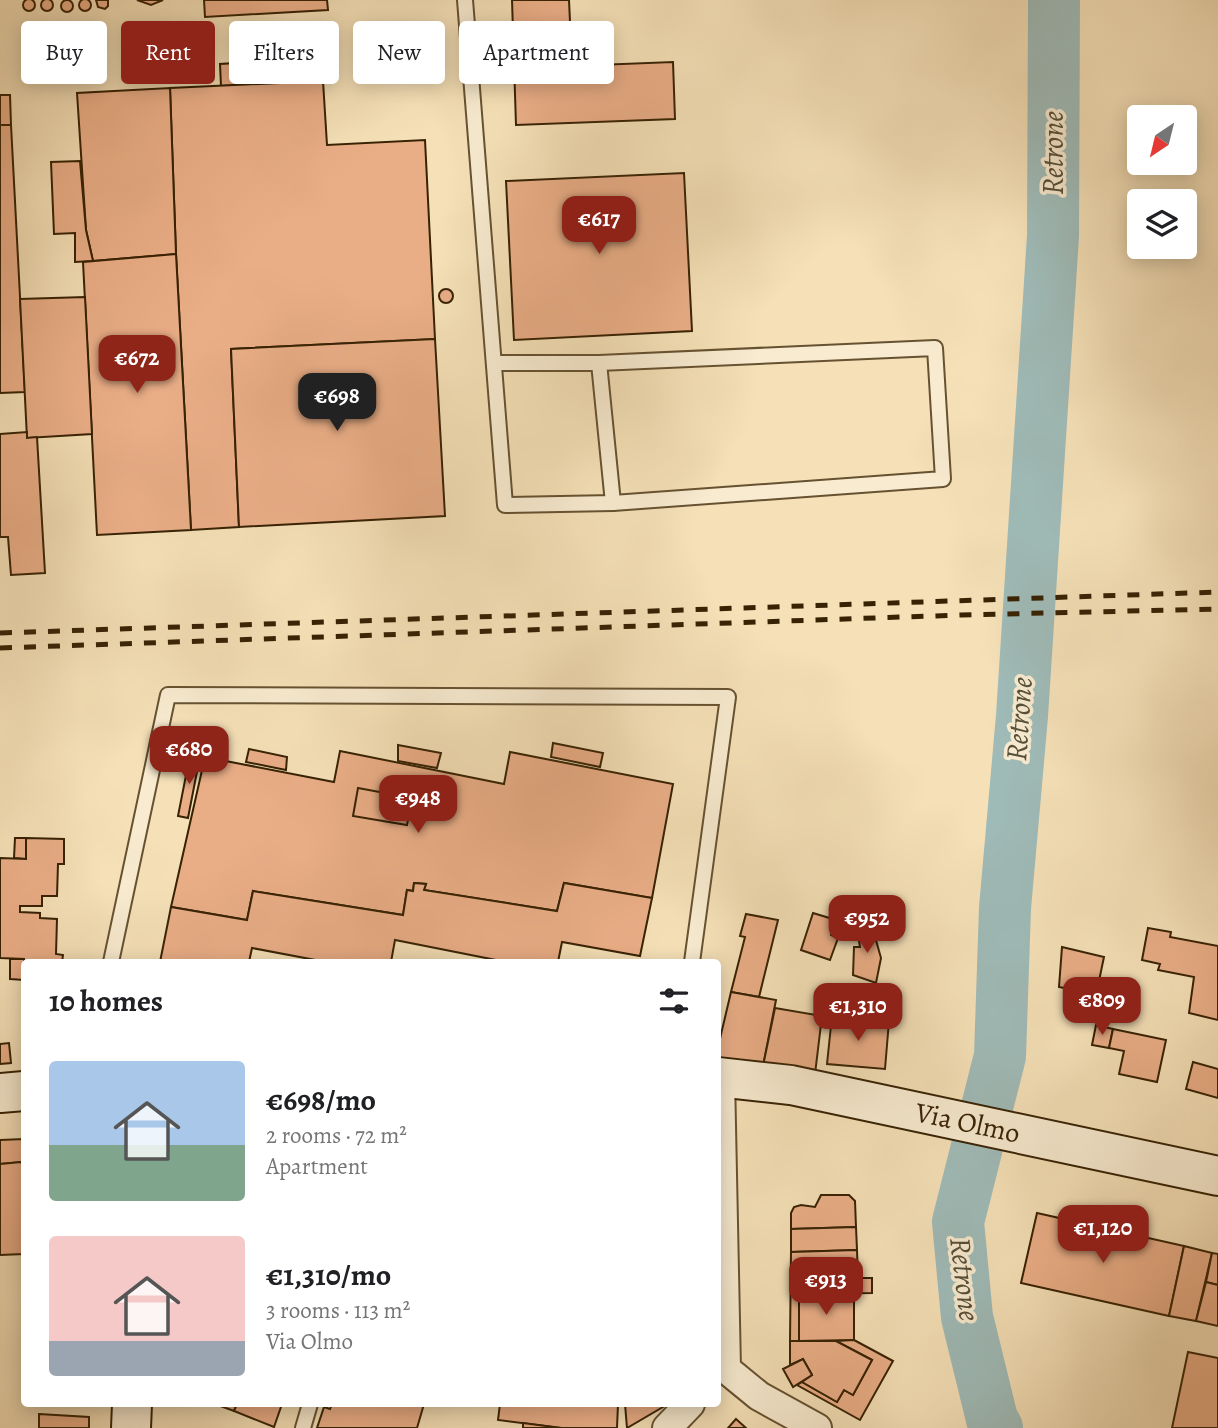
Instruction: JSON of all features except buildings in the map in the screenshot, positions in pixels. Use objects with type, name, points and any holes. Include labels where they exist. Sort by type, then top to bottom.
[{"type":"main road","name":"Via Olmo","points":[[721,1077],[791,1085],[1218,1176]]},
{"type":"main road","points":[[0,1093],[21,1091]]},
{"type":"main road","points":[[131,1428],[132,1407]]},
{"type":"street","points":[[721,1274],[722,1373],[817,1428]]},
{"type":"street","points":[[667,1428],[687,1407]]},
{"type":"lane","points":[[465,0],[505,505],[613,503],[943,479],[934,348],[599,363],[494,363]]},
{"type":"lane","points":[[599,363],[613,503]]},
{"type":"lane","points":[[112,959],[168,695],[728,697],[692,959]]},
{"type":"lane","points":[[303,1428],[309,1407]]},
{"type":"waterway","name":"Retrone","points":[[997,1428],[992,1419],[967,1317],[958,1222],[1000,1056],[1005,908],[1022,716],[1053,236],[1054,0]]},
{"type":"railway","points":[[0,633],[1218,592]]},
{"type":"railway","points":[[0,648],[961,615],[1218,609]]}]
